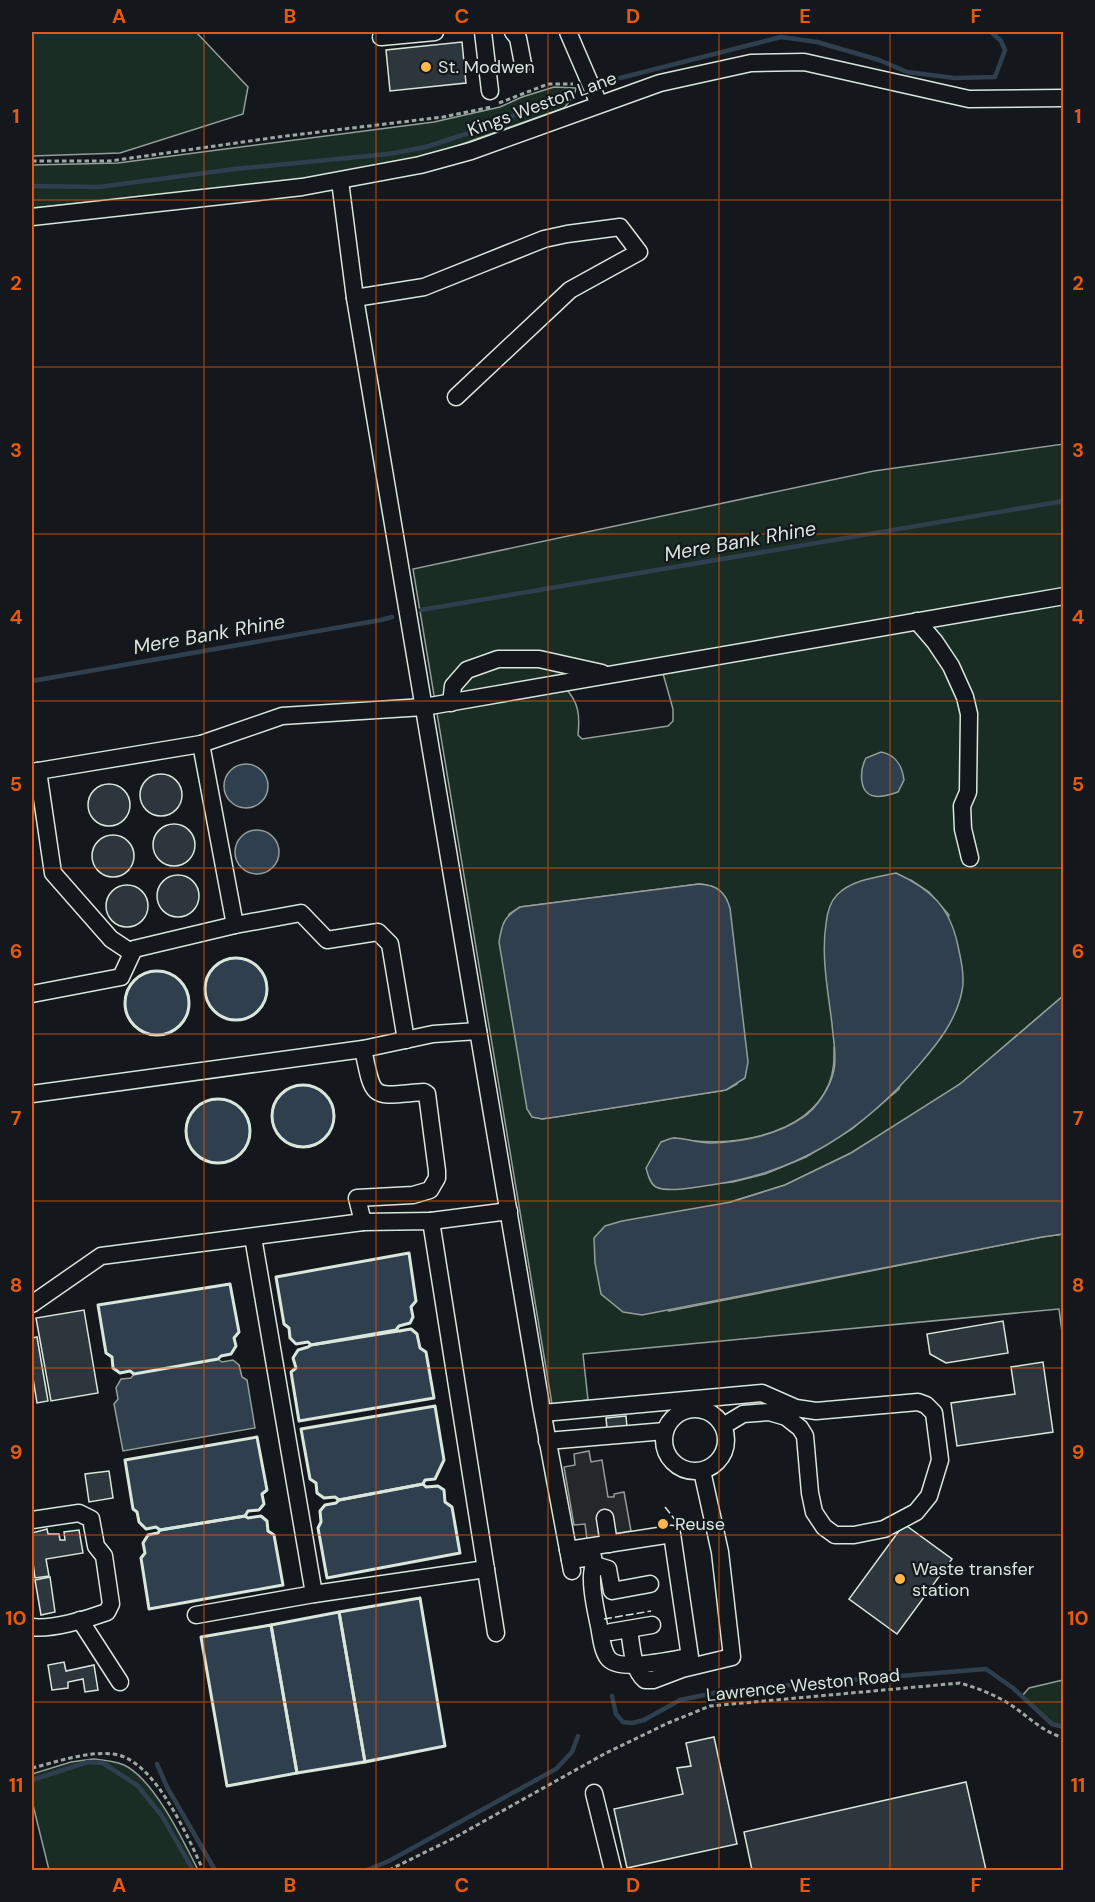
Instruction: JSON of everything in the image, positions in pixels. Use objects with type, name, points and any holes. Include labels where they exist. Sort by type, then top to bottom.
[{"type":"street","points":[[381,37],[435,32]]},
{"type":"street","points":[[483,32],[490,91]]},
{"type":"street","points":[[513,32],[518,38],[523,64]]},
{"type":"street","points":[[568,32],[599,104]]},
{"type":"street","name":"Kings Weston Lane","points":[[32,217],[303,187],[420,165],[471,151],[660,83],[751,63],[804,62],[969,99],[1064,98]]},
{"type":"street","points":[[340,181],[355,298],[543,1413],[570,1560]]},
{"type":"street","points":[[355,298],[424,287],[544,239],[620,227],[639,252],[570,290],[456,397]]},
{"type":"street","points":[[132,953],[111,939],[53,873],[34,772],[201,744],[282,716],[424,707],[451,703],[1064,596]]},
{"type":"street","points":[[917,621],[951,666],[965,697],[969,714],[968,792],[962,806],[963,829],[970,858]]},
{"type":"street","points":[[451,703],[453,686],[467,670],[498,659],[539,659],[609,675]]},
{"type":"street","points":[[201,744],[235,925]]},
{"type":"street","points":[[32,994],[121,977],[134,950],[235,925],[301,913],[327,940],[378,932],[390,944],[406,1040]]},
{"type":"street","points":[[32,1094],[363,1050],[434,1034],[478,1031]]},
{"type":"street","points":[[363,1050],[370,1085],[375,1091],[382,1095],[424,1092],[427,1094],[438,1171],[430,1190],[413,1195],[357,1198],[363,1222]]},
{"type":"street","points":[[32,1304],[101,1256],[363,1222],[431,1221],[509,1212]]},
{"type":"street","points":[[431,1221],[496,1633]]},
{"type":"street","points":[[253,1237],[314,1594]]},
{"type":"street","points":[[543,1413],[695,1404],[762,1393],[796,1408],[816,1411],[918,1402],[926,1404],[934,1413],[940,1460],[929,1496],[916,1512],[884,1529],[854,1535],[835,1535],[824,1527],[814,1512],[805,1436],[800,1428],[786,1417],[769,1413],[743,1414],[723,1426]]},
{"type":"street","points":[[695,1404],[719,1419],[727,1443],[723,1456],[714,1466],[702,1471],[689,1471],[677,1466],[668,1456],[664,1444],[665,1431],[672,1419],[695,1404]]},
{"type":"street","points":[[548,1441],[665,1431]]},
{"type":"street","points":[[629,1630],[635,1665],[639,1675],[645,1680],[653,1680],[682,1669],[732,1657],[720,1552],[702,1471]]},
{"type":"street","points":[[32,1520],[79,1513],[91,1520],[96,1546],[104,1556],[111,1604],[107,1612],[80,1620],[55,1626],[32,1627]]},
{"type":"street","points":[[605,1518],[609,1544]]},
{"type":"street","points":[[672,1534],[690,1657],[635,1665],[617,1664],[608,1658],[591,1578],[595,1565],[593,1557],[570,1560],[609,1544],[672,1534]]},
{"type":"street","points":[[595,1565],[608,1569],[612,1591],[650,1584]]},
{"type":"street","points":[[196,1615],[314,1594],[486,1569]]},
{"type":"street","points":[[80,1620],[120,1682]]},
{"type":"street","points":[[610,1632],[652,1625]]},
{"type":"street","points":[[594,1793],[613,1870]]},
{"type":"path","points":[[32,161],[110,161],[443,117],[490,107],[548,84],[568,85],[590,81]]},
{"type":"path","name":"Lawrence Weston Road","points":[[390,1870],[452,1839],[606,1753],[668,1722],[710,1706],[960,1683],[985,1691],[1008,1703],[1052,1735],[1064,1738]]},
{"type":"path","points":[[32,1768],[81,1756],[115,1754],[138,1765],[152,1778],[167,1799],[204,1870]]},
{"type":"green space","points":[[32,32],[196,32],[248,87],[243,114],[120,153],[32,156]]},
{"type":"green space","points":[[554,87],[576,88],[574,96],[564,108],[434,154],[348,173],[32,208],[32,165],[118,163],[434,122],[500,107]]},
{"type":"green space","points":[[1063,444],[1063,996],[960,1084],[925,1108],[851,1153],[785,1185],[730,1202],[669,1311],[1063,1234],[1063,1340],[1059,1309],[583,1354],[588,1400],[552,1404],[413,569],[874,471]],"holes":[[[662,670],[673,709],[673,721],[668,726],[582,739],[578,735],[577,710],[570,693],[565,688]],[[911,880],[929,892],[949,915],[899,1089],[852,1129],[806,1157],[765,1174],[733,1182],[663,1189],[674,1138],[716,1142],[739,1140],[783,1128],[802,1117],[818,1102],[829,1084],[833,1071],[834,1048]],[[699,884],[712,886],[719,890],[727,900],[737,1084],[726,1090],[542,1119],[509,914],[520,907]]]},
{"type":"green space","points":[[1064,1680],[1063,1727],[1052,1724],[1022,1696],[1029,1688]]},
{"type":"green space","points":[[93,1759],[124,1765],[146,1783],[167,1812],[198,1870],[49,1870],[32,1801],[32,1774],[71,1762]]},
{"type":"shaded area","points":[[589,1451],[591,1462],[602,1460],[608,1497],[624,1492],[631,1531],[587,1539],[585,1524],[574,1525],[564,1467],[575,1465],[574,1454]]},
{"type":"water","points":[[881,752],[891,756],[897,762],[904,780],[898,792],[886,796],[869,794],[862,780],[862,768],[866,758]]},
{"type":"water","points":[[246,764],[262,770],[268,786],[262,802],[246,808],[230,802],[224,786],[230,770]]},
{"type":"water","points":[[257,830],[273,836],[279,852],[273,868],[257,874],[241,868],[235,852],[241,836]]},
{"type":"water","points":[[896,873],[919,886],[937,901],[950,920],[959,951],[963,980],[962,991],[951,1022],[933,1048],[898,1089],[875,1110],[851,1129],[800,1159],[742,1179],[711,1185],[675,1190],[654,1186],[646,1168],[661,1142],[671,1138],[705,1143],[746,1140],[792,1124],[808,1114],[818,1103],[829,1084],[835,1064],[825,961],[825,936],[829,909],[837,895],[849,886]]},
{"type":"water","points":[[699,884],[719,890],[730,908],[748,1062],[745,1078],[726,1090],[542,1119],[532,1117],[527,1109],[499,942],[507,917],[520,907]]},
{"type":"water","points":[[230,958],[242,958],[258,967],[265,977],[267,989],[265,1001],[258,1011],[242,1020],[230,1020],[219,1015],[210,1006],[205,995],[205,983],[210,972],[219,963]]},
{"type":"water","points":[[151,971],[163,971],[180,980],[187,991],[189,1003],[187,1015],[180,1026],[163,1035],[151,1035],[139,1030],[130,1021],[125,1009],[125,997],[130,985],[139,976]]},
{"type":"water","points":[[1063,996],[1063,1234],[642,1315],[623,1312],[601,1294],[595,1263],[594,1238],[605,1226],[731,1202],[785,1185],[851,1153],[960,1084]]},
{"type":"water","points":[[297,1085],[309,1085],[325,1094],[332,1104],[334,1116],[332,1128],[325,1138],[309,1147],[297,1147],[286,1142],[277,1133],[272,1122],[272,1110],[277,1099],[286,1090]]},
{"type":"water","points":[[212,1099],[224,1099],[241,1108],[248,1119],[250,1131],[248,1143],[241,1154],[224,1163],[212,1163],[200,1158],[191,1149],[186,1137],[186,1125],[191,1113],[200,1104]]},
{"type":"water","points":[[409,1253],[416,1301],[411,1307],[413,1317],[410,1323],[399,1326],[396,1330],[400,1332],[411,1329],[417,1334],[420,1348],[426,1352],[434,1398],[299,1421],[291,1372],[296,1368],[293,1358],[298,1350],[311,1345],[308,1342],[296,1344],[290,1338],[289,1328],[284,1324],[276,1277]]},
{"type":"water","points":[[230,1284],[239,1332],[234,1338],[236,1346],[231,1354],[218,1359],[222,1362],[233,1360],[239,1365],[242,1377],[247,1380],[255,1428],[123,1451],[114,1404],[118,1399],[116,1388],[121,1379],[131,1378],[134,1374],[130,1371],[120,1373],[113,1368],[112,1357],[106,1353],[98,1305]]},
{"type":"water","points":[[435,1406],[444,1460],[435,1479],[425,1480],[423,1484],[426,1487],[438,1486],[444,1490],[445,1502],[452,1507],[460,1553],[327,1578],[318,1528],[321,1522],[320,1511],[325,1505],[336,1503],[338,1500],[335,1497],[324,1498],[317,1493],[316,1483],[310,1479],[301,1429]]},
{"type":"water","points":[[257,1437],[267,1490],[262,1494],[264,1504],[259,1510],[248,1511],[245,1516],[248,1518],[261,1516],[267,1521],[268,1531],[274,1535],[283,1585],[149,1609],[141,1558],[145,1553],[143,1543],[148,1535],[158,1533],[160,1530],[156,1527],[146,1529],[139,1522],[137,1512],[133,1509],[125,1460]]},
{"type":"water","points":[[420,1598],[445,1746],[227,1786],[201,1637]]},
{"type":"building","name":"St. Modwen","points":[[462,42],[466,83],[390,91],[386,50]]},
{"type":"building","points":[[161,774],[176,780],[182,795],[176,810],[161,816],[146,810],[140,795],[146,780]]},
{"type":"building","points":[[109,784],[124,790],[130,805],[124,820],[109,826],[94,820],[88,805],[94,790]]},
{"type":"building","points":[[174,824],[189,830],[195,845],[189,860],[174,866],[159,860],[153,845],[159,830]]},
{"type":"building","points":[[113,835],[128,841],[134,856],[128,871],[113,877],[98,871],[92,856],[98,841]]},
{"type":"building","points":[[178,875],[193,881],[199,896],[193,911],[178,917],[163,911],[157,896],[163,881]]},
{"type":"building","points":[[127,885],[142,891],[148,906],[142,921],[127,927],[112,921],[106,906],[112,891]]},
{"type":"building","points":[[84,1310],[98,1393],[51,1401],[36,1318]]},
{"type":"building","points":[[1003,1321],[1008,1353],[946,1363],[930,1354],[927,1334]]},
{"type":"building","points":[[37,1337],[48,1401],[37,1403],[32,1372],[32,1338]]},
{"type":"building","points":[[1043,1362],[1053,1432],[957,1446],[951,1403],[1015,1394],[1011,1367]]},
{"type":"building","points":[[626,1416],[627,1427],[607,1428],[606,1418]]},
{"type":"building","points":[[109,1471],[113,1498],[89,1502],[85,1474]]},
{"type":"building","name":"Waste transfer station","points":[[904,1524],[952,1559],[897,1634],[849,1599]]},
{"type":"building","points":[[47,1529],[48,1534],[59,1534],[60,1540],[65,1540],[64,1532],[79,1530],[83,1553],[46,1559],[49,1576],[35,1578],[32,1533]]},
{"type":"building","points":[[50,1577],[55,1612],[41,1615],[35,1580]]},
{"type":"building","points":[[64,1662],[66,1671],[94,1665],[98,1690],[85,1692],[83,1679],[68,1682],[68,1688],[52,1690],[48,1665]]},
{"type":"building","points":[[714,1737],[737,1844],[627,1868],[614,1809],[683,1794],[677,1768],[691,1766],[686,1743]]},
{"type":"building","points":[[966,1782],[986,1870],[752,1870],[744,1832]]},
{"type":"waterway","points":[[620,78],[781,37],[817,42],[879,60],[907,72],[955,78],[995,77],[1005,50],[1001,41],[991,32]]},
{"type":"waterway","points":[[32,186],[99,187],[235,169],[388,154],[426,147],[487,127],[566,93]]},
{"type":"waterway","name":"Mere Bank Rhine","points":[[421,610],[1064,501]]},
{"type":"waterway","name":"Mere Bank Rhine","points":[[32,681],[392,617]]},
{"type":"waterway","points":[[612,1696],[616,1714],[623,1722],[632,1723],[644,1720],[680,1700],[728,1690],[986,1669],[1013,1688],[1052,1724],[1064,1727]]},
{"type":"waterway","points":[[367,1870],[389,1861],[556,1769],[572,1752],[578,1736]]},
{"type":"waterway","points":[[32,1780],[88,1762],[103,1763],[138,1786],[162,1816],[193,1870]]},
{"type":"waterway","points":[[157,1764],[167,1787],[215,1870]]},
{"type":"fence","points":[[665,1507],[680,1526]]},
{"type":"fence","points":[[604,1619],[651,1611]]},
{"type":"wall","points":[[32,938],[32,949]]},
{"type":"wall","points":[[230,958],[242,958],[258,967],[265,977],[267,989],[265,1001],[258,1011],[242,1020],[230,1020],[219,1015],[210,1006],[205,995],[205,983],[210,972],[219,963],[230,958]]},
{"type":"wall","points":[[151,971],[163,971],[180,980],[187,991],[189,1003],[187,1015],[180,1026],[163,1035],[151,1035],[139,1030],[130,1021],[125,1009],[125,997],[130,985],[139,976],[151,971]]},
{"type":"wall","points":[[297,1085],[309,1085],[325,1094],[332,1104],[334,1116],[332,1128],[325,1138],[309,1147],[297,1147],[286,1142],[277,1133],[272,1122],[272,1110],[277,1099],[286,1090],[297,1085]]},
{"type":"wall","points":[[212,1099],[224,1099],[241,1108],[248,1119],[250,1131],[248,1143],[241,1154],[224,1163],[212,1163],[200,1158],[191,1149],[186,1137],[186,1125],[191,1113],[200,1104],[212,1099]]},
{"type":"wall","points":[[409,1253],[416,1301],[411,1307],[413,1317],[410,1323],[399,1326],[396,1330],[311,1345],[308,1342],[296,1344],[290,1338],[289,1328],[284,1324],[276,1277],[409,1253]]},
{"type":"wall","points":[[230,1284],[239,1332],[234,1338],[236,1346],[231,1354],[218,1359],[134,1374],[130,1371],[120,1373],[113,1368],[112,1357],[106,1353],[98,1305],[230,1284]]},
{"type":"wall","points":[[411,1329],[417,1334],[420,1348],[426,1352],[434,1398],[299,1421],[291,1372],[296,1368],[293,1358],[298,1350],[311,1345],[411,1329]]},
{"type":"wall","points":[[435,1406],[444,1460],[435,1479],[425,1480],[423,1484],[339,1500],[335,1497],[324,1498],[317,1493],[316,1483],[310,1479],[301,1429],[435,1406]]},
{"type":"wall","points":[[257,1437],[267,1490],[262,1494],[264,1504],[259,1510],[248,1511],[245,1516],[160,1530],[156,1527],[146,1529],[139,1522],[137,1512],[133,1509],[125,1460],[257,1437]]},
{"type":"wall","points":[[423,1484],[426,1487],[438,1486],[444,1490],[445,1502],[452,1507],[460,1553],[327,1578],[318,1528],[321,1522],[320,1511],[325,1505],[336,1503],[339,1500],[423,1484]]},
{"type":"wall","points":[[245,1516],[248,1518],[261,1516],[267,1521],[268,1531],[274,1535],[283,1585],[149,1609],[141,1558],[145,1553],[143,1543],[148,1535],[158,1533],[160,1530],[245,1516]]},
{"type":"wall","points":[[420,1598],[445,1746],[365,1762],[339,1612],[420,1598]]},
{"type":"wall","points":[[339,1612],[365,1762],[297,1773],[271,1625],[339,1612]]},
{"type":"wall","points":[[271,1625],[297,1773],[227,1786],[201,1637],[271,1625]]},
{"type":"place","name":"St. Modwen","points":[[426,67]]},
{"type":"place","name":"Reuse","points":[[663,1524]]},
{"type":"place","name":"Waste transfer station","points":[[900,1579]]}]
